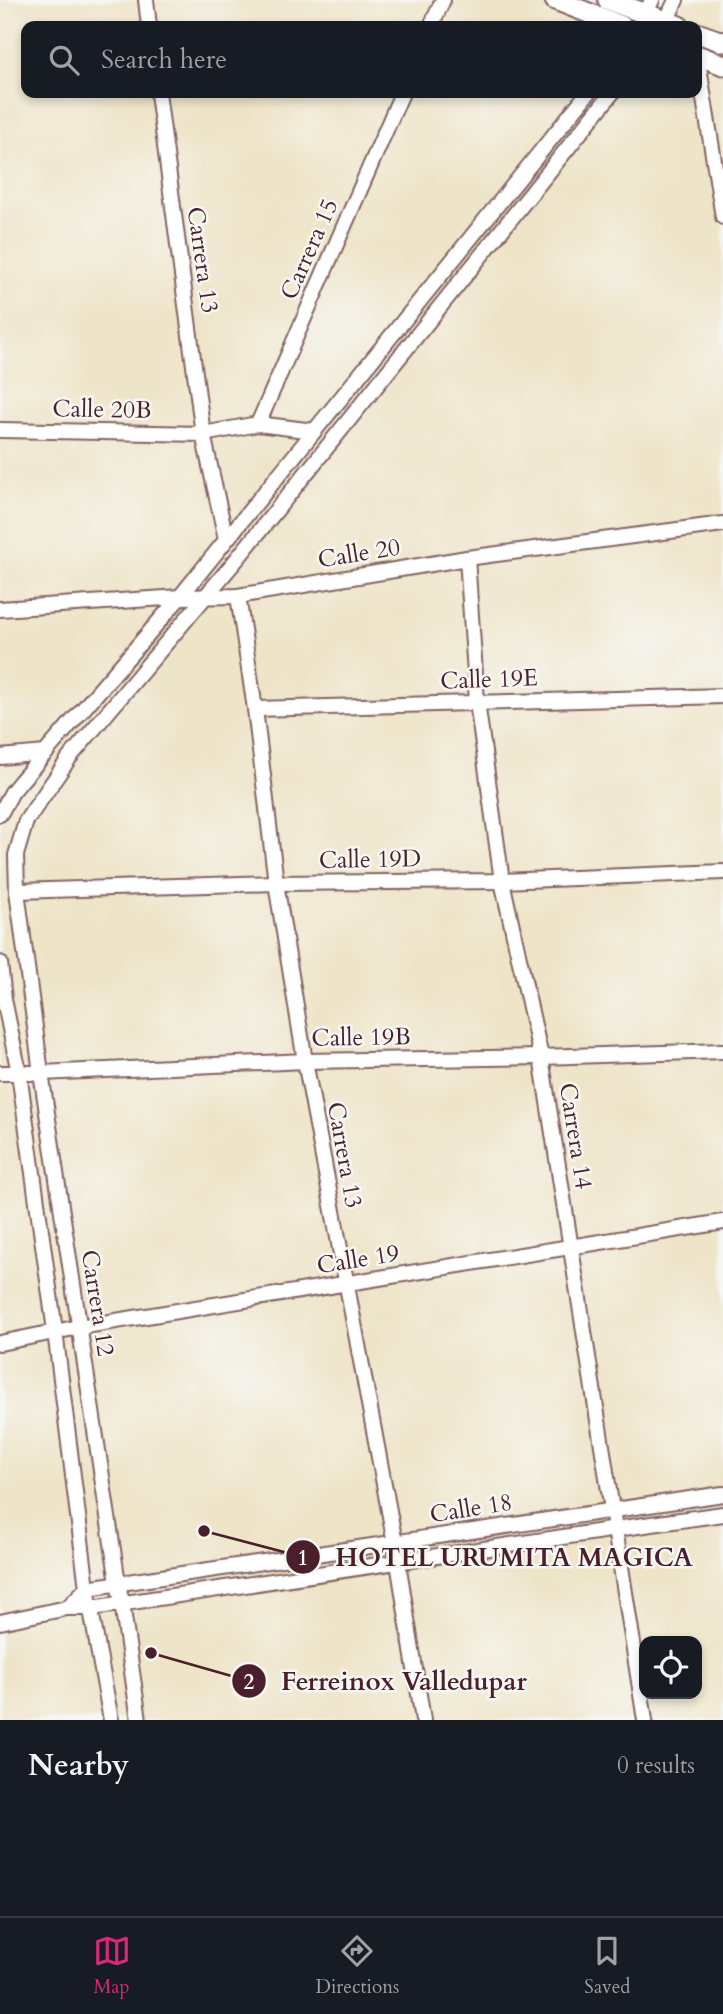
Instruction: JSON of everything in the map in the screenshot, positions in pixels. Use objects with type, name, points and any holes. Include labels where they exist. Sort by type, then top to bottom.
[{"type":"main road","points":[[555,0],[609,21]]},
{"type":"main road","points":[[608,0],[646,14]]},
{"type":"main road","points":[[702,35],[723,42]]},
{"type":"main road","points":[[702,57],[723,65]]},
{"type":"street","points":[[146,0],[148,21]]},
{"type":"street","points":[[433,21],[443,0]]},
{"type":"street","points":[[671,21],[676,0]]},
{"type":"street","points":[[702,86],[723,217]]},
{"type":"street","name":"Carrera 13","points":[[159,98],[203,434],[226,539]]},
{"type":"street","name":"Carrera 15","points":[[258,424],[400,98]]},
{"type":"street","points":[[0,814],[12,792],[180,597],[584,98]]},
{"type":"street","name":"Carrera 12","points":[[139,1720],[41,1073],[16,891],[18,843],[32,811],[90,731],[205,597],[608,98]]},
{"type":"street","name":"Calle 20B","points":[[0,430],[203,434],[258,424],[314,431]]},
{"type":"street","name":"Calle 20","points":[[0,609],[180,597],[238,596],[467,558],[723,524]]},
{"type":"street","name":"Carrera 14","points":[[467,558],[477,702],[502,881],[541,1057],[645,1720]]},
{"type":"street","name":"Carrera 13","points":[[238,596],[256,709],[276,883],[304,1061],[395,1543],[422,1720]]},
{"type":"street","name":"Calle 19E","points":[[256,709],[723,696]]},
{"type":"street","points":[[0,757],[46,753]]},
{"type":"street","name":"Calle 19D","points":[[16,891],[276,883],[502,881],[723,872]]},
{"type":"street","name":"Carrera 12","points":[[0,963],[2,998],[19,1073],[55,1331],[87,1588],[111,1720]]},
{"type":"street","name":"Calle 19B","points":[[0,1073],[304,1061],[723,1051]]},
{"type":"street","name":"Calle 19","points":[[0,1343],[55,1331],[723,1222]]},
{"type":"street","name":"Calle 18","points":[[87,1588],[723,1494]]},
{"type":"street","name":"Calle 18","points":[[0,1622],[67,1608],[92,1608],[723,1514]]},
{"type":"street","points":[[67,1608],[87,1588]]},
{"type":"place","name":"HOTEL URUMITA MAGICA","points":[[204,1531]]},
{"type":"place","name":"Ferreinox Valledupar","points":[[151,1653]]}]
